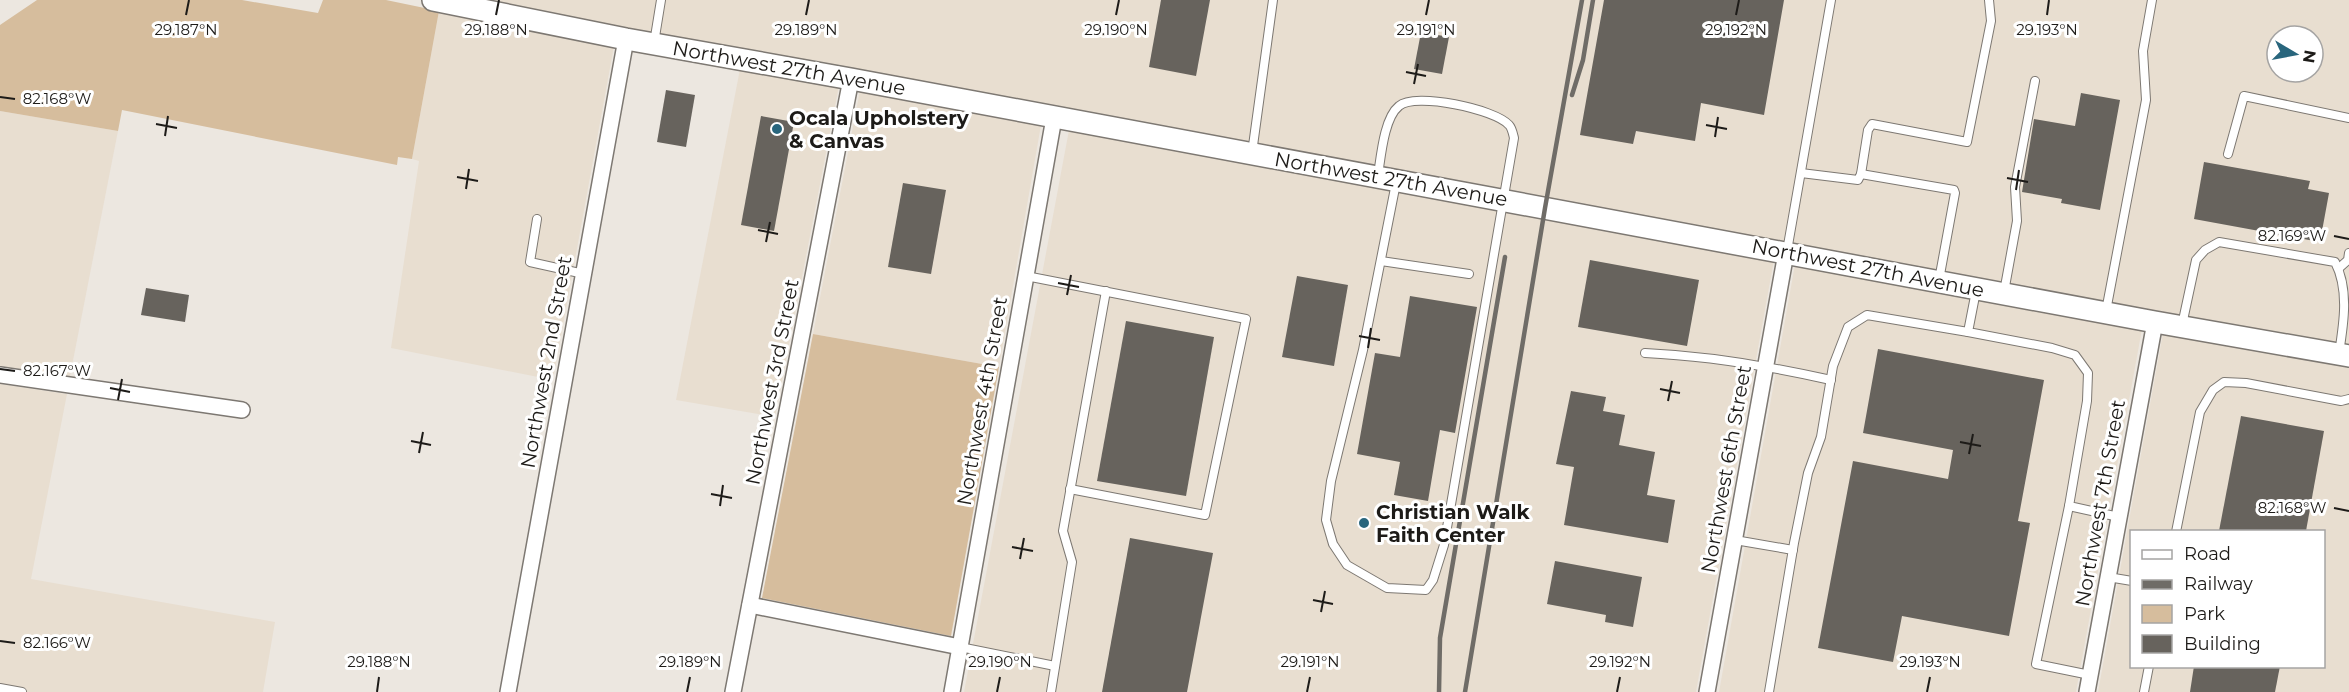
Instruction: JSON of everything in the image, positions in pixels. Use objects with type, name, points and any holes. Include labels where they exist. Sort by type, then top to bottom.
[{"type":"main road","name":"Northwest 27th Avenue","points":[[433,0],[626,39],[2181,327],[2344,355]]},
{"type":"street","name":"Northwest 2nd Street","points":[[508,692],[626,39]]},
{"type":"street","name":"Northwest 3rd Street","points":[[733,692],[851,79]]},
{"type":"street","name":"Northwest 4th Street","points":[[952,692],[1054,118]]},
{"type":"street","name":"Northwest 6th Street","points":[[1707,692],[1786,253]]},
{"type":"street","name":"Northwest 7th Street","points":[[2087,692],[2154,322]]},
{"type":"street","points":[[0,375],[242,410]]},
{"type":"street","points":[[750,606],[960,647]]},
{"type":"lane","points":[[653,44],[662,0]]},
{"type":"lane","points":[[1252,154],[1273,0]]},
{"type":"lane","points":[[1786,253],[1831,0]]},
{"type":"lane","points":[[1801,173],[1858,180],[1868,130],[1872,124],[1967,142],[1991,21],[1989,0]]},
{"type":"lane","points":[[2106,313],[2146,100],[2143,51],[2152,0]]},
{"type":"lane","points":[[2004,294],[2017,221],[2015,187],[2035,81]]},
{"type":"lane","points":[[2229,154],[2244,96],[2349,118]]},
{"type":"lane","points":[[1413,100],[1470,106],[1496,116],[1510,125],[1514,138],[1503,200],[1444,545],[1433,580],[1426,590],[1387,588],[1347,565],[1332,544],[1326,520],[1331,482],[1363,350],[1380,261],[1389,120],[1399,105],[1413,100]]},
{"type":"lane","points":[[1861,174],[1954,190],[1938,281]]},
{"type":"lane","points":[[537,219],[530,262],[584,274]]},
{"type":"lane","points":[[2181,327],[2196,260],[2205,250],[2219,242],[2335,262],[2346,283],[2348,296],[2344,355]]},
{"type":"lane","points":[[2339,268],[2348,260],[2349,253]]},
{"type":"lane","points":[[1380,261],[1469,274]]},
{"type":"lane","points":[[1026,276],[1246,319],[1205,515],[1070,489]]},
{"type":"lane","points":[[1968,332],[1976,288]]},
{"type":"lane","points":[[1051,692],[1072,562],[1063,531],[1106,291]]},
{"type":"lane","points":[[1769,692],[1808,473],[1821,437],[1833,366],[1848,327],[1867,315],[2052,348],[2075,356],[2088,373],[2087,401],[2069,506],[2036,664],[2090,675]]},
{"type":"lane","points":[[1645,353],[1685,355],[1766,365],[1831,380]]},
{"type":"lane","points":[[2176,530],[2200,412],[2213,390],[2224,382],[2246,383],[2341,401],[2349,399]]},
{"type":"lane","points":[[2069,506],[2119,518]]},
{"type":"lane","points":[[1735,540],[1793,550]]},
{"type":"lane","points":[[2108,577],[2130,581]]},
{"type":"lane","points":[[960,647],[1055,666]]},
{"type":"lane","points":[[2144,692],[2149,668]]},
{"type":"lane","points":[[0,688],[22,692]]},
{"type":"shaded area","points":[[480,0],[2349,0],[2349,346],[2156,313],[628,30]]},
{"type":"shaded area","points":[[439,11],[614,46],[553,380],[391,348],[419,161],[412,159]]},
{"type":"shaded area","points":[[740,69],[839,86],[775,417],[676,400]]},
{"type":"shaded area","points":[[860,90],[1041,125],[999,367],[813,334]]},
{"type":"shaded area","points":[[0,111],[118,131],[70,376],[0,366]]},
{"type":"shaded area","points":[[1069,130],[1774,260],[1696,692],[964,692]]},
{"type":"shaded area","points":[[1795,264],[2142,329],[2076,692],[1719,692]]},
{"type":"shaded area","points":[[2163,333],[2349,365],[2349,692],[2098,692]]},
{"type":"shaded area","points":[[0,384],[67,394],[31,579],[275,622],[263,692],[0,692]]},
{"type":"green space","points":[[37,0],[242,0],[318,13],[323,0],[386,0],[439,11],[412,159],[398,157],[397,165],[122,110],[118,131],[0,111],[0,25]]},
{"type":"green space","points":[[813,334],[999,367],[951,636],[762,598]]},
{"type":"building","points":[[1161,0],[1210,0],[1196,76],[1149,67]]},
{"type":"building","points":[[1604,0],[1784,0],[1764,115],[1701,103],[1695,141],[1636,131],[1633,144],[1580,135]]},
{"type":"building","points":[[1421,32],[1449,37],[1442,74],[1414,69]]},
{"type":"building","points":[[666,90],[695,95],[686,147],[657,142]]},
{"type":"building","points":[[2081,93],[2120,100],[2100,210],[2061,203],[2062,199],[2022,192],[2034,119],[2075,126]]},
{"type":"building","points":[[761,116],[794,122],[774,231],[741,225]]},
{"type":"building","points":[[2204,162],[2310,181],[2308,189],[2329,193],[2320,242],[2194,219]]},
{"type":"building","points":[[903,183],[946,190],[931,274],[888,267]]},
{"type":"building","points":[[1590,260],[1699,280],[1687,346],[1578,327]]},
{"type":"building","points":[[1297,276],[1348,285],[1334,366],[1282,357]]},
{"type":"building","points":[[146,288],[189,295],[185,322],[141,315]]},
{"type":"building","points":[[1410,296],[1477,307],[1455,433],[1440,430],[1428,501],[1394,495],[1400,462],[1357,454],[1375,353],[1400,357]]},
{"type":"building","points":[[1126,321],[1214,337],[1186,496],[1097,481]]},
{"type":"building","points":[[1878,349],[2044,380],[2018,521],[2030,523],[2009,636],[1902,616],[1893,662],[1818,648],[1853,461],[1948,479],[1953,450],[1863,433]]},
{"type":"building","points":[[1571,391],[1606,397],[1603,411],[1625,415],[1619,445],[1655,452],[1647,495],[1675,500],[1668,543],[1564,525],[1574,467],[1556,464]]},
{"type":"building","points":[[2241,416],[2324,431],[2306,530],[2219,530]]},
{"type":"building","points":[[1130,538],[1213,553],[1187,692],[1102,692]]},
{"type":"building","points":[[1555,561],[1642,577],[1633,627],[1605,622],[1606,615],[1547,604]]},
{"type":"building","points":[[2194,668],[2280,668],[2275,692],[2190,692]]},
{"type":"railway","points":[[1465,692],[1545,208],[1582,0]]},
{"type":"railway","points":[[1572,95],[1583,60],[1593,0]]},
{"type":"railway","points":[[1439,692],[1440,638],[1505,257]]},
{"type":"place","name":"Ocala Upholstery & Canvas","points":[[777,129]]},
{"type":"place","name":"Christian Walk Faith Center","points":[[1364,523]]}]
